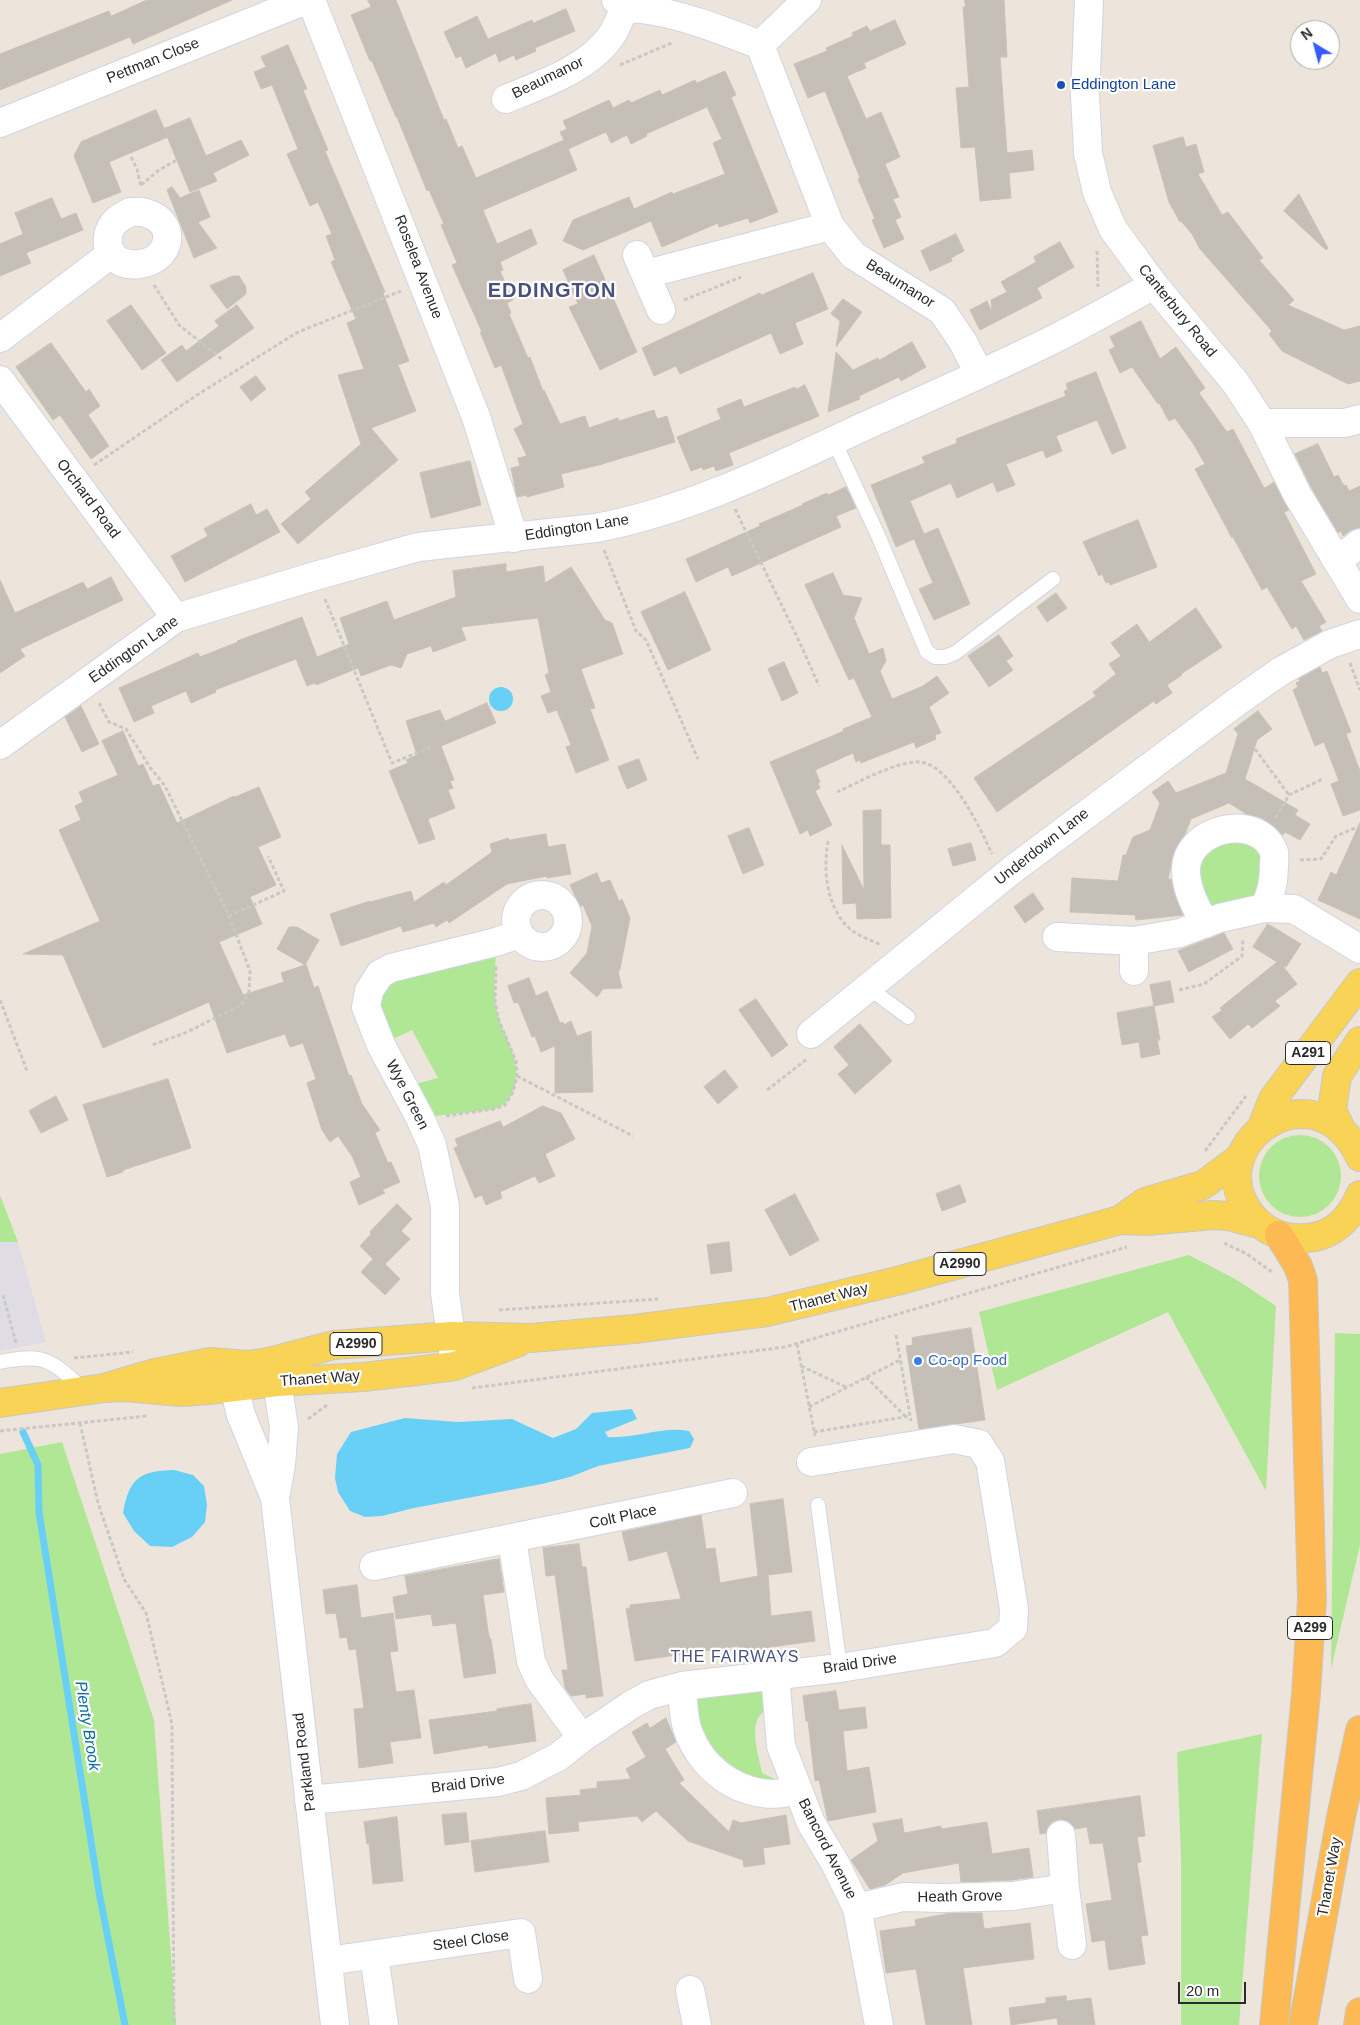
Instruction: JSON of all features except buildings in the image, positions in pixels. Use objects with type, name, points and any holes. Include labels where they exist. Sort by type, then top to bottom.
[{"type":"highway","name":"A299","points":[[1269,1230],[1298,1266],[1303,1280],[1312,1600],[1306,1694],[1274,2025]]},
{"type":"highway","name":"Thanet Way","points":[[1303,2025],[1341,1817],[1360,1730]]},
{"type":"highway","points":[[1358,2025],[1360,2012]]},
{"type":"main road","name":"A291","points":[[1262,1127],[1273,1100],[1360,983]]},
{"type":"main road","name":"A291","points":[[1340,1127],[1332,1110],[1337,1076],[1360,1042]]},
{"type":"main road","points":[[1269,1230],[1247,1210],[1240,1193],[1237,1175],[1241,1157],[1249,1140],[1262,1127],[1281,1117],[1301,1114],[1322,1117],[1340,1127],[1352,1141],[1360,1157]]},
{"type":"main road","name":"Thanet Way","points":[[1120,1220],[1145,1202],[1203,1185],[1241,1157]]},
{"type":"main road","points":[[1332,1230],[1345,1220],[1355,1207],[1360,1195]]},
{"type":"main road","name":"Thanet Way","points":[[256,1374],[334,1345],[451,1336],[531,1338],[634,1329],[783,1309],[907,1279],[1120,1220],[1147,1221],[1213,1215],[1228,1216],[1297,1239],[1315,1238],[1332,1230]]},
{"type":"main road","points":[[1332,1230],[1360,1226]]},
{"type":"main road","name":"Thanet Way","points":[[0,1403],[94,1389],[155,1373],[210,1362],[256,1374],[363,1377],[454,1366],[531,1338]]},
{"type":"street","name":"Pettman Close","points":[[0,123],[306,0]]},
{"type":"street","name":"Roselea Avenue","points":[[311,0],[476,417],[514,538]]},
{"type":"street","points":[[760,45],[807,0]]},
{"type":"street","name":"Canterbury Road","points":[[1089,0],[1085,95],[1088,153],[1097,192],[1113,229],[1154,285],[1235,382],[1262,423],[1297,494],[1359,602]]},
{"type":"street","name":"Beaumanor","points":[[505,96],[548,81],[588,58],[611,36],[620,4],[676,15],[760,45],[830,226],[853,254],[942,311],[963,342],[979,373]]},
{"type":"street","points":[[130,212],[146,213],[157,218],[167,229],[168,243],[162,254],[149,262],[130,265],[119,261],[111,254],[108,246],[109,232],[115,222],[130,212]]},
{"type":"street","points":[[661,310],[642,264],[830,226]]},
{"type":"street","points":[[0,338],[111,254]]},
{"type":"street","name":"Eddington Lane","points":[[0,745],[89,683],[176,618],[418,547],[596,528],[624,523],[665,511],[725,489],[834,441],[1051,340],[1154,285]]},
{"type":"street","name":"Orchard Road","points":[[0,380],[176,618]]},
{"type":"street","points":[[1262,423],[1345,423],[1360,419]]},
{"type":"street","points":[[1337,561],[1360,542]]},
{"type":"street","name":"Underdown Lane","points":[[811,1034],[1003,877],[1126,783],[1281,671],[1330,644],[1360,634]]},
{"type":"street","points":[[1205,924],[1189,890],[1186,869],[1192,851],[1208,835],[1230,827],[1250,830],[1269,850],[1274,876],[1270,897],[1255,910]]},
{"type":"street","points":[[1057,937],[1134,941],[1180,933],[1255,910],[1294,909],[1360,949]]},
{"type":"street","name":"Wye Green","points":[[454,1366],[445,1293],[445,1206],[432,1144],[370,1021],[366,1006],[369,991],[380,974],[391,968],[508,938]]},
{"type":"street","points":[[1134,941],[1134,971]]},
{"type":"street","name":"Parkland Road","points":[[256,1374],[284,1427],[282,1465],[275,1498]]},
{"type":"street","name":"Parkland Road","points":[[256,1374],[241,1415],[275,1498],[335,2025]]},
{"type":"street","name":"Braid Drive","points":[[309,1800],[498,1782],[521,1776],[558,1757],[582,1738],[649,1695],[682,1686],[840,1668],[995,1643],[1013,1628],[1014,1609],[990,1461],[979,1444],[954,1439],[815,1461]]},
{"type":"street","name":"Colt Place","points":[[374,1566],[734,1493]]},
{"type":"street","points":[[512,1539],[531,1661],[539,1679],[582,1738]]},
{"type":"street","name":"Bancord Avenue","points":[[775,1675],[781,1746],[811,1823],[835,1863],[857,1908],[879,2025]]},
{"type":"street","points":[[682,1686],[686,1725],[698,1751],[713,1771],[724,1779],[758,1794],[783,1795],[798,1790]]},
{"type":"street","points":[[1061,1835],[1072,1945]]},
{"type":"street","name":"Heath Grove","points":[[857,1908],[903,1897],[1013,1896],[1065,1888]]},
{"type":"street","name":"Steel Close","points":[[328,1961],[521,1933],[528,1979]]},
{"type":"street","points":[[374,1955],[384,2025]]},
{"type":"street","points":[[690,1990],[697,2025]]},
{"type":"lane","points":[[834,441],[877,533],[928,652],[935,657],[945,657],[964,648],[1053,579]]},
{"type":"lane","points":[[869,988],[908,1017]]},
{"type":"lane","points":[[0,1362],[20,1358],[48,1361],[94,1389]]},
{"type":"lane","points":[[818,1505],[840,1668]]},
{"type":"path","points":[[612,69],[675,42]]},
{"type":"path","points":[[130,157],[137,169],[146,213]]},
{"type":"path","points":[[141,185],[159,170],[177,160]]},
{"type":"path","points":[[149,262],[153,284],[179,324],[223,360]]},
{"type":"path","points":[[73,480],[197,395],[298,332],[424,282]]},
{"type":"path","points":[[725,489],[820,686]]},
{"type":"path","points":[[596,528],[606,558],[636,631],[646,640],[698,759]]},
{"type":"path","points":[[315,576],[392,763],[432,747]]},
{"type":"path","points":[[89,683],[109,722],[126,729],[149,766],[166,786],[229,916],[250,971],[249,992],[241,1005],[185,1033],[152,1045]]},
{"type":"path","points":[[1255,749],[1289,795]]},
{"type":"path","points":[[837,792],[891,768],[918,761],[935,767],[956,788],[979,825],[1003,877]]},
{"type":"path","points":[[1323,779],[1289,795],[1269,850],[1321,859],[1336,836],[1360,826]]},
{"type":"path","points":[[828,842],[825,861],[828,890],[836,913],[851,930],[907,956]]},
{"type":"path","points":[[229,916],[284,891],[268,856]]},
{"type":"path","points":[[1179,990],[1204,984],[1242,956],[1255,910]]},
{"type":"path","points":[[420,1118],[494,1109],[505,1105],[513,1092],[517,1076],[516,1061],[498,1018],[495,1000],[508,938]]},
{"type":"path","points":[[0,1000],[27,1071]]},
{"type":"path","points":[[767,1090],[822,1047],[811,1034]]},
{"type":"path","points":[[517,1076],[633,1136]]},
{"type":"path","points":[[2,1295],[20,1358]]},
{"type":"path","points":[[498,1310],[667,1298]]},
{"type":"path","points":[[896,1335],[915,1445]]},
{"type":"path","points":[[797,1344],[814,1432],[815,1461]]},
{"type":"path","points":[[48,1361],[140,1351]]},
{"type":"path","points":[[809,1407],[900,1360]]},
{"type":"path","points":[[801,1366],[847,1387]]},
{"type":"path","points":[[866,1377],[905,1416]]},
{"type":"path","points":[[814,1432],[910,1416]]},
{"type":"path","points":[[80,1422],[98,1503],[124,1579],[146,1614],[172,1724],[174,2025]]},
{"type":"shaded area","points":[[0,1242],[18,1242],[46,1342],[0,1351]]},
{"type":"green space","points":[[1208,835],[1264,838],[1270,897],[1205,924],[1192,851]]},
{"type":"green space","points":[[496,942],[495,1000],[500,1021],[515,1062],[515,1084],[512,1093],[506,1103],[494,1109],[420,1118],[404,1087],[438,1078],[412,1030],[381,1045],[371,1021],[384,972]]},
{"type":"green space","points":[[1300,1135],[1316,1138],[1329,1147],[1338,1160],[1341,1176],[1338,1192],[1329,1205],[1316,1214],[1300,1217],[1284,1214],[1271,1205],[1262,1192],[1259,1176],[1262,1160],[1271,1147],[1284,1138]]},
{"type":"green space","points":[[0,1195],[18,1242],[0,1242]]},
{"type":"green space","points":[[1189,1255],[1237,1280],[1276,1306],[1266,1491],[1168,1312],[997,1390],[979,1312]]},
{"type":"green space","points":[[1335,1333],[1360,1334],[1360,1545],[1331,1669]]},
{"type":"green space","points":[[62,1442],[154,1720],[176,2025],[0,2025],[0,1454]]},
{"type":"green space","points":[[775,1675],[778,1707],[762,1713],[758,1719],[755,1733],[757,1750],[762,1773],[798,1790],[724,1779],[682,1686]]},
{"type":"green space","points":[[1262,1734],[1239,2025],[1181,2025],[1181,1858],[1177,1752]]},
{"type":"water","points":[[501,687],[506,688],[512,694],[512,704],[506,710],[501,711],[496,710],[490,704],[489,699],[490,694],[496,688]]},
{"type":"water","points":[[632,1409],[637,1419],[605,1432],[608,1437],[669,1430],[689,1431],[694,1439],[690,1448],[598,1466],[570,1477],[542,1484],[414,1508],[382,1516],[365,1517],[350,1511],[338,1492],[335,1478],[337,1454],[351,1432],[405,1418],[458,1422],[512,1419],[553,1438],[576,1429],[592,1413]]},
{"type":"water","points":[[174,1470],[193,1475],[204,1486],[207,1505],[205,1522],[192,1537],[172,1547],[150,1546],[134,1531],[123,1513],[126,1501],[133,1484],[138,1479],[153,1472]]},
{"type":"waterway","name":"Plenty Brook","points":[[23,1432],[38,1465],[39,1512],[99,1892],[125,2025]]},
{"type":"place","name":"Eddington Lane","points":[[1061,85]]},
{"type":"place","name":"Co-op Food","points":[[918,1361]]},
{"type":"district","name":"EDDINGTON","points":[[552,291]]},
{"type":"district","name":"THE FAIRWAYS","points":[[735,1658]]}]
